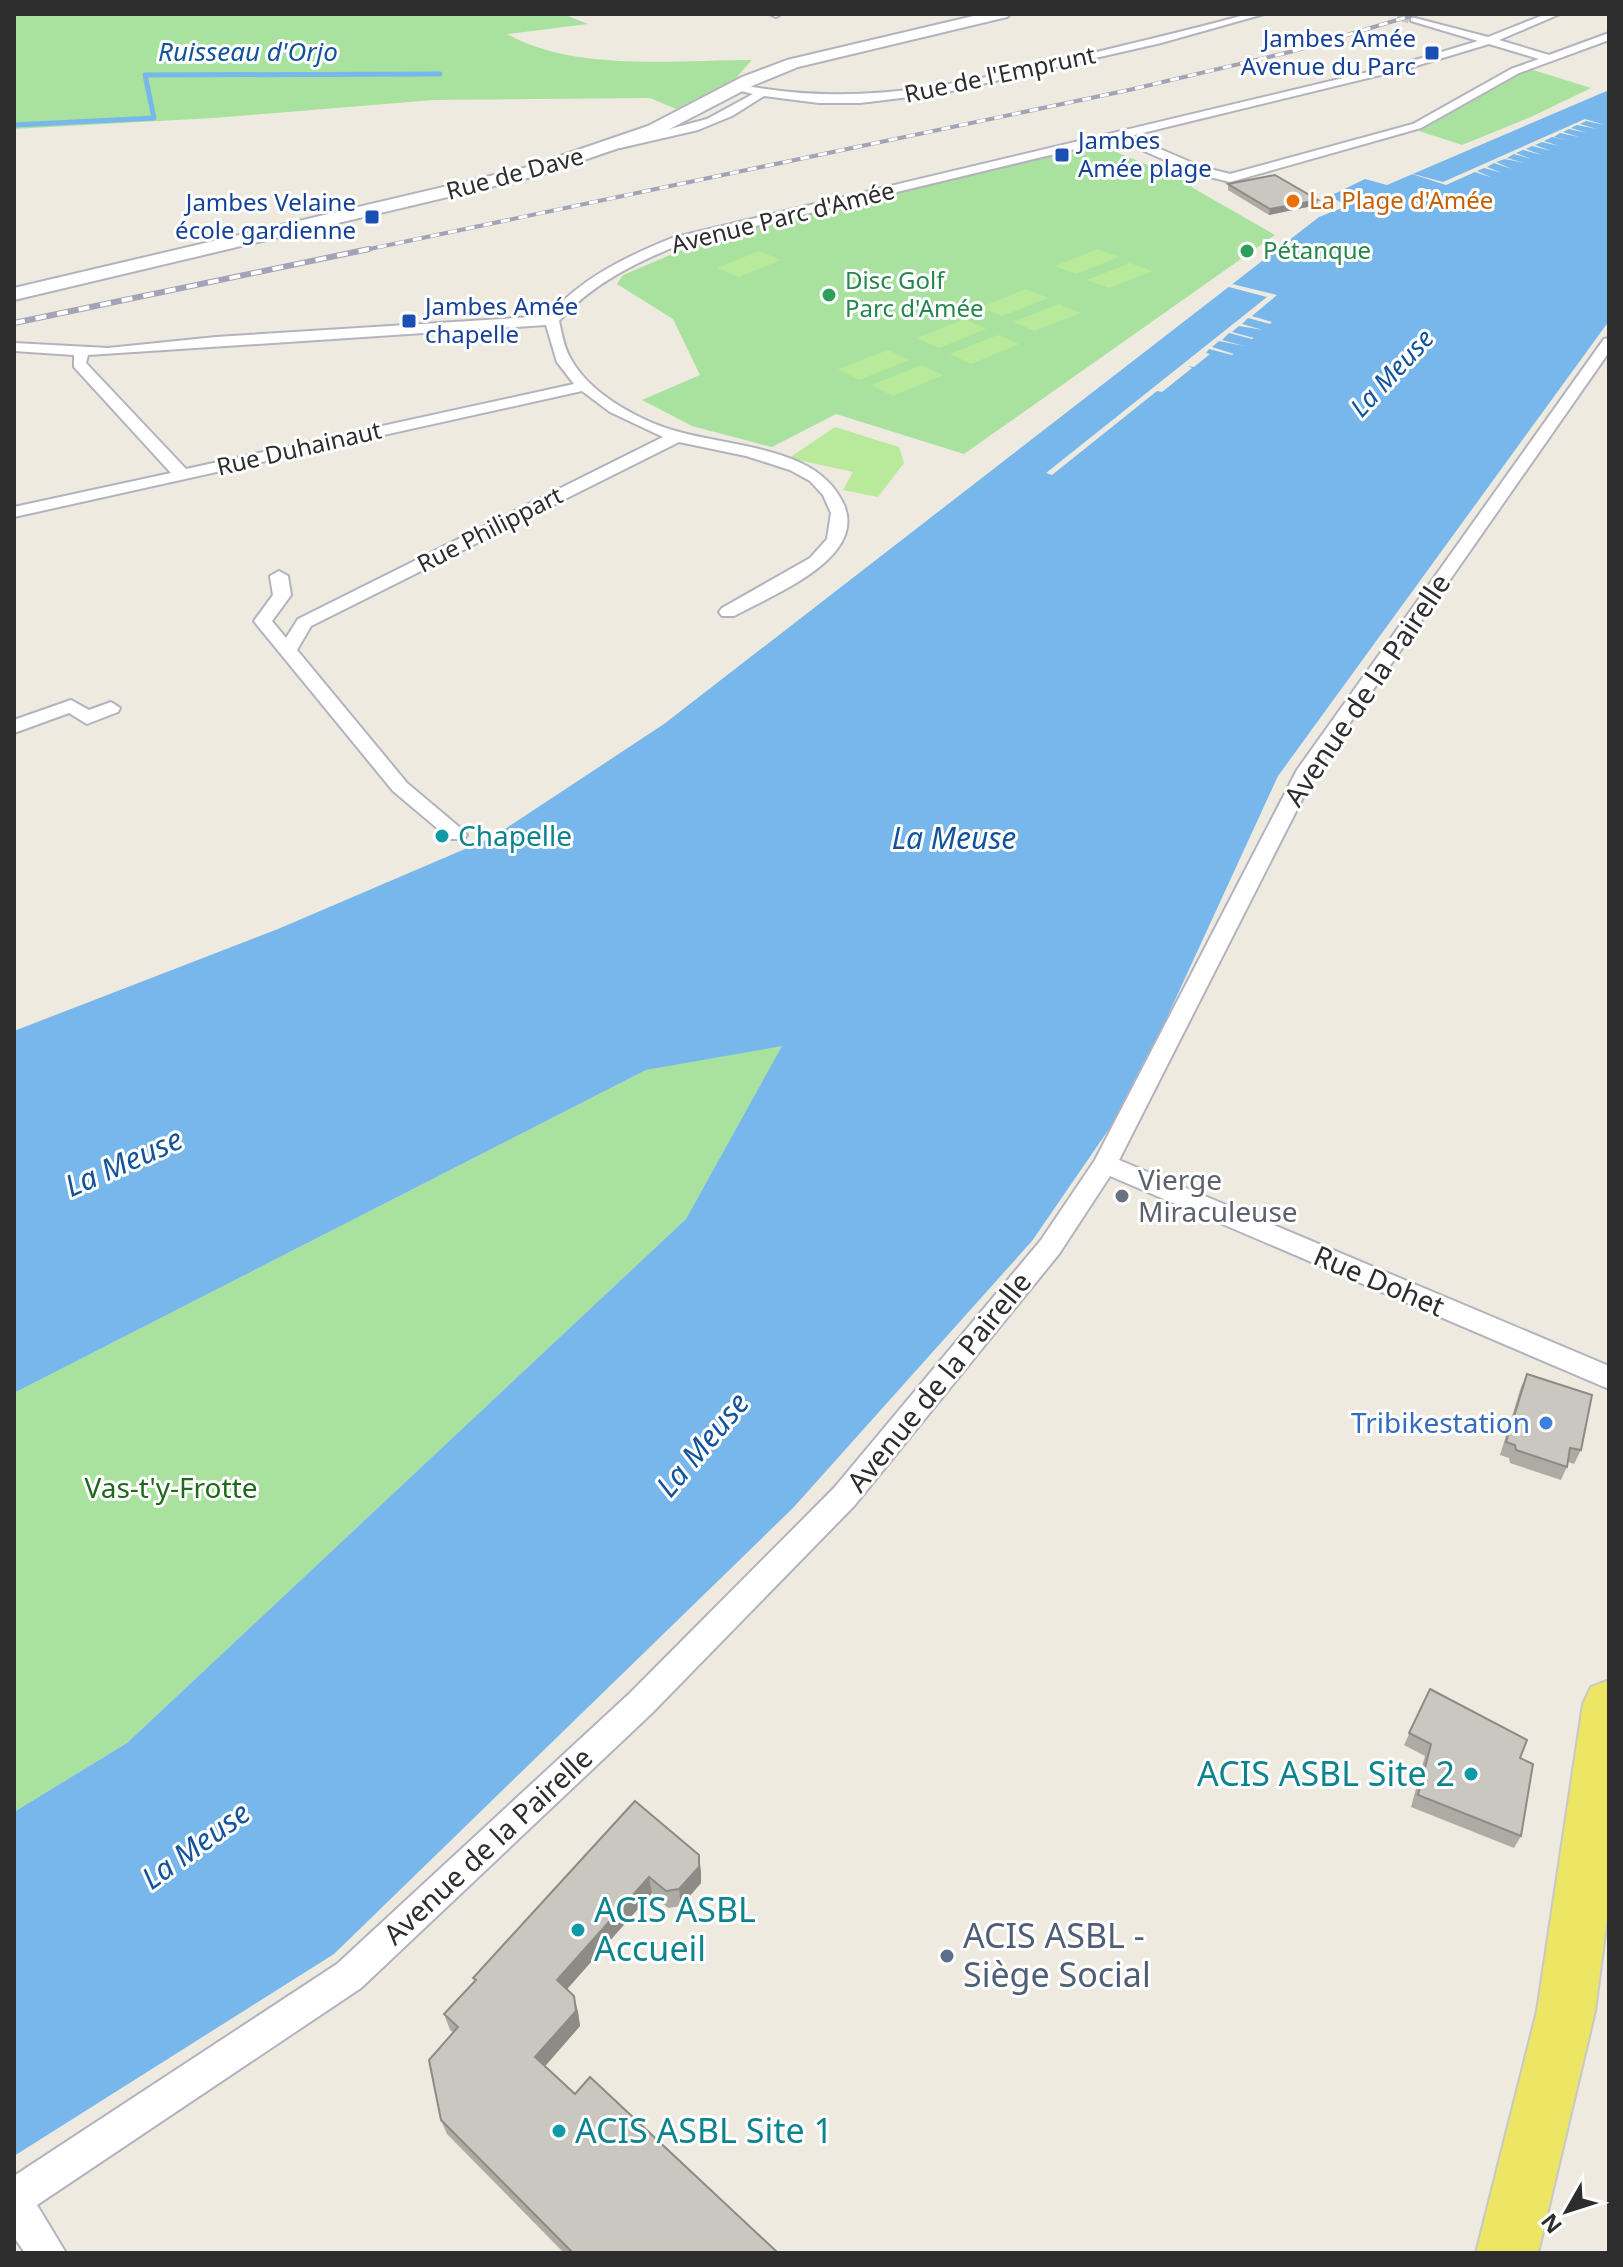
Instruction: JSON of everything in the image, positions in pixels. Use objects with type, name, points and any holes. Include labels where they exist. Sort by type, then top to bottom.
[{"type":"main road","name":"Rue de Dave","points":[[14,294],[466,189],[620,144],[697,110],[773,70],[811,58],[1002,14]]},
{"type":"main road","points":[[1507,2253],[1566,2011],[1609,1704]]},
{"type":"street","name":"Rue de l'Emprunt","points":[[737,87],[760,94],[835,99],[917,95],[1156,41],[1259,14]]},
{"type":"street","name":"Avenue Parc d'Amée","points":[[552,320],[565,304],[599,276],[677,241],[1290,95],[1488,41],[1555,14]]},
{"type":"street","points":[[1415,19],[1545,57]]},
{"type":"street","points":[[1118,135],[1198,170],[1230,178],[1417,126],[1545,57],[1609,36]]},
{"type":"street","points":[[620,144],[659,138],[720,119],[760,94]]},
{"type":"street","points":[[14,347],[108,352],[216,341],[552,320],[560,353],[584,386],[638,420],[676,437],[750,453],[805,471],[825,484],[836,499],[841,525],[828,550],[802,570],[728,612]]},
{"type":"street","name":"Avenue de la Pairelle","points":[[14,2201],[349,1976],[641,1703],[844,1497],[1050,1247],[1105,1164],[1307,770],[1609,342]]},
{"type":"street","points":[[82,351],[79,364],[183,476]]},
{"type":"street","name":"Rue Duhainaut","points":[[14,512],[584,386]]},
{"type":"street","name":"Rue Philippart","points":[[304,623],[676,437]]},
{"type":"street","points":[[288,650],[304,623],[281,585],[263,621],[400,787],[457,835]]},
{"type":"street","points":[[14,727],[71,706],[87,718],[111,708]]},
{"type":"street","name":"Rue Dohet","points":[[1105,1164],[1609,1378]]},
{"type":"street","points":[[14,2201],[47,2253]]},
{"type":"green space","points":[[14,14],[563,14],[588,24],[507,34],[534,46],[594,59],[659,62],[752,60],[735,79],[676,109],[650,98],[434,100],[213,118],[14,129]]},
{"type":"green space","points":[[1530,69],[1591,88],[1462,145],[1419,131]]},
{"type":"green space","points":[[1117,143],[1116,152],[1185,180],[1193,188],[1275,235],[964,454],[836,414],[772,447],[692,426],[642,400],[700,375],[673,319],[617,284],[623,275],[719,234]]},
{"type":"green space","points":[[1098,249],[1119,257],[1076,274],[1055,266]]},
{"type":"green space","points":[[759,251],[781,260],[739,277],[717,268]]},
{"type":"green space","points":[[1130,263],[1152,271],[1109,288],[1087,280]]},
{"type":"green space","points":[[1026,289],[1048,298],[1002,316],[981,307]]},
{"type":"green space","points":[[1059,304],[1081,313],[1035,331],[1013,322]]},
{"type":"green space","points":[[965,319],[986,329],[939,348],[917,338]]},
{"type":"green space","points":[[998,335],[1019,344],[971,364],[950,354]]},
{"type":"green space","points":[[888,350],[909,360],[859,380],[838,369]]},
{"type":"green space","points":[[922,365],[943,375],[893,396],[871,385]]},
{"type":"green space","points":[[835,427],[899,447],[904,463],[878,497],[843,490],[853,472],[789,458]]},
{"type":"green space","name":"Vas-t'y-Frotte","points":[[783,1045],[686,1219],[127,1743],[14,1812],[14,1393],[646,1070]]},
{"type":"water","name":"La Meuse","points":[[1609,90],[1609,321],[1278,776],[1129,1100],[1032,1241],[793,1508],[334,1954],[14,2156],[14,1812],[127,1743],[686,1219],[782,1046],[646,1070],[14,1393],[14,1031],[278,929],[493,837],[664,724],[1319,217],[1347,206],[1330,196],[1365,179],[1387,185]]},
{"type":"pier","points":[[1585,119],[1605,125],[1586,121],[1580,124],[1597,129],[1577,125],[1571,128],[1587,133],[1569,129],[1563,132],[1579,137],[1560,133],[1554,137],[1570,141],[1552,137],[1544,141],[1559,146],[1542,142],[1535,145],[1551,151],[1532,146],[1526,149],[1542,155],[1523,150],[1516,153],[1531,159],[1514,154],[1507,158],[1524,163],[1505,159],[1496,162],[1512,169],[1494,163],[1487,167],[1502,173],[1484,168],[1477,171],[1493,178],[1475,172],[1446,185],[1406,172],[1443,182]]},
{"type":"pier","points":[[1228,283],[1277,295],[1252,316],[1272,322],[1248,318],[1242,324],[1263,330],[1239,326],[1232,332],[1254,338],[1229,333],[1222,340],[1244,346],[1219,341],[1212,347],[1234,354],[1209,349],[1206,353],[1210,354],[1194,367],[1188,366],[1192,368],[1162,392],[1157,391],[1052,475],[1046,473],[1267,297],[1225,286]]},
{"type":"building","points":[[1275,175],[1318,200],[1270,209],[1228,184]]},
{"type":"building","name":"Tribikestation","points":[[1527,1374],[1592,1395],[1581,1450],[1570,1448],[1567,1467],[1516,1450],[1515,1445],[1506,1442]]},
{"type":"building","name":"ACIS ASBL Site 2","points":[[1430,1689],[1527,1740],[1520,1758],[1533,1764],[1521,1836],[1418,1795],[1431,1744],[1409,1733]]},
{"type":"building","points":[[635,1801],[699,1855],[699,1867],[679,1889],[666,1891],[649,1877],[557,1980],[574,1996],[576,2011],[535,2057],[575,2094],[590,2077],[776,2251],[774,2253],[573,2253],[441,2120],[429,2060],[458,2027],[444,2014],[476,1980],[473,1978]]},
{"type":"waterway","name":"Ruisseau d'Orjo","points":[[14,125],[154,118],[145,75],[440,74]]},
{"type":"tunnel","points":[[1398,14],[1415,19]]},
{"type":"railway","points":[[360,251],[1129,90],[1294,51],[1417,14]]},
{"type":"railway","points":[[14,323],[369,249]]},
{"type":"place","name":"Jambes Amée Avenue du Parc","points":[[1432,53]]},
{"type":"place","name":"Jambes Amée plage","points":[[1062,155]]},
{"type":"place","name":"La Plage d'Amée","points":[[1293,201]]},
{"type":"place","name":"Jambes Velaine école gardienne","points":[[372,217]]},
{"type":"place","name":"Pétanque","points":[[1247,251]]},
{"type":"place","name":"Disc Golf Parc d'Amée","points":[[829,295]]},
{"type":"place","name":"Jambes Amée chapelle","points":[[409,321]]},
{"type":"place","name":"Chapelle","points":[[442,836]]},
{"type":"place","name":"Vierge Miraculeuse","points":[[1122,1196]]},
{"type":"place","name":"Tribikestation","points":[[1546,1423]]},
{"type":"place","name":"ACIS ASBL Site 2","points":[[1471,1774]]},
{"type":"place","name":"ACIS ASBL Accueil","points":[[578,1930]]},
{"type":"place","name":"ACIS ASBL - Siège Social","points":[[947,1956]]},
{"type":"place","name":"ACIS ASBL Site 1","points":[[559,2131]]}]
